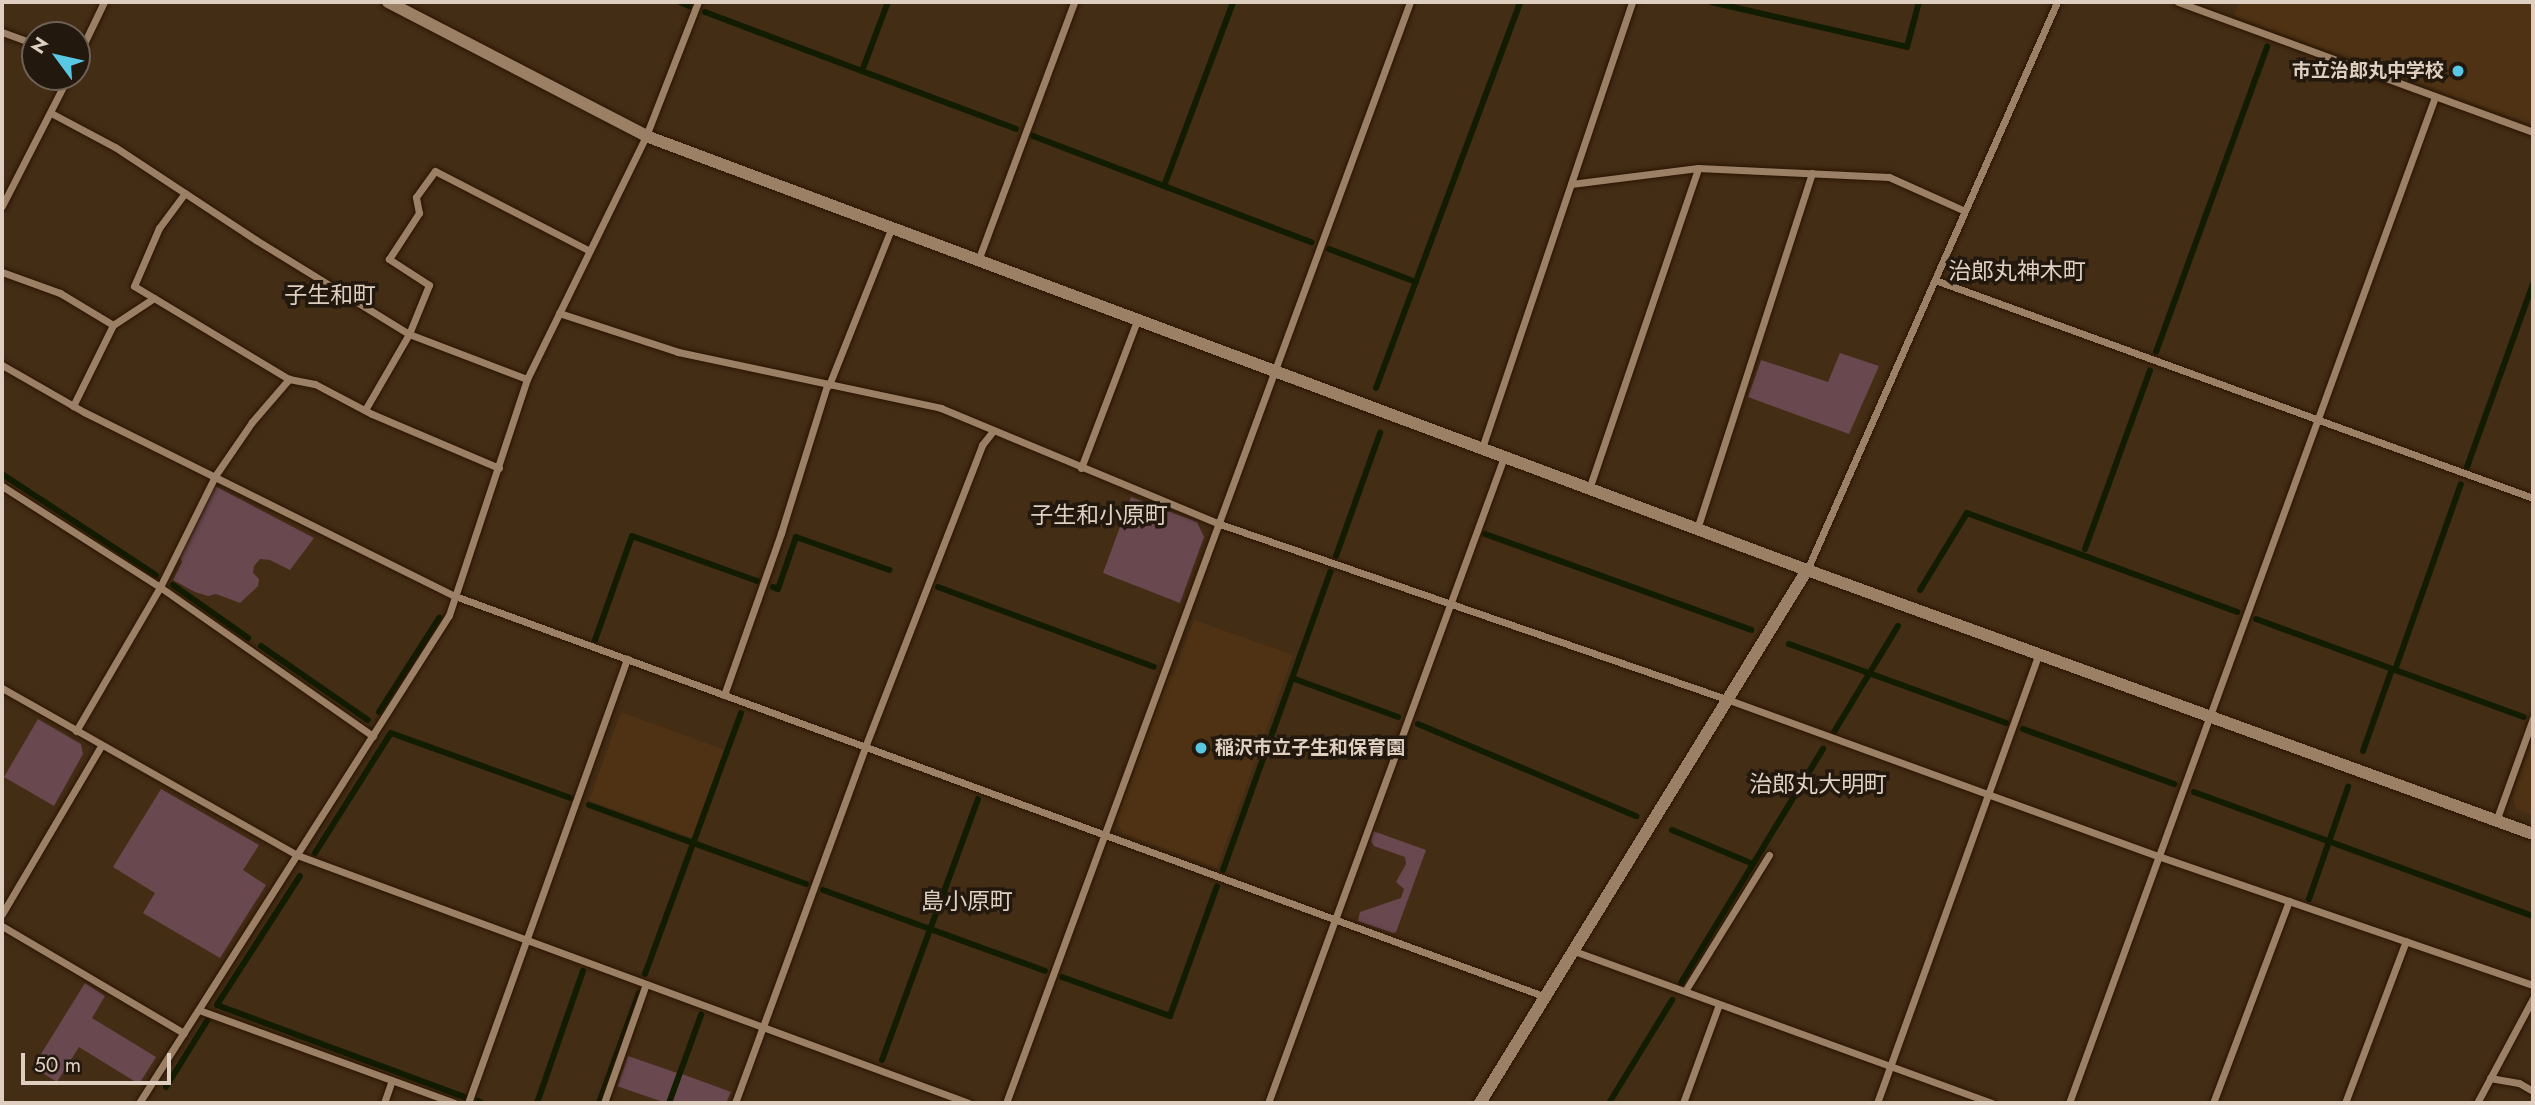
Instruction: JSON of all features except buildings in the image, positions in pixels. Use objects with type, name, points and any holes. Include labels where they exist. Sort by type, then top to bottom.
[{"type":"street","points":[[91,29],[104,2]]},
{"type":"street","points":[[388,2],[646,136],[979,258],[1807,570],[2533,834]]},
{"type":"street","points":[[139,1103],[449,615],[527,379],[646,136],[698,2]]},
{"type":"street","points":[[979,258],[1074,2]]},
{"type":"street","points":[[1006,1103],[1273,369],[1410,2]]},
{"type":"street","points":[[1482,448],[1632,2]]},
{"type":"street","points":[[1480,1103],[1807,570],[2057,2]]},
{"type":"street","points":[[2178,2],[2533,132]]},
{"type":"street","points":[[2,32],[21,39]]},
{"type":"street","points":[[2,206],[61,91]]},
{"type":"street","points":[[2069,1103],[2435,97]]},
{"type":"street","points":[[51,113],[115,147],[409,334],[527,379]]},
{"type":"street","points":[[1571,184],[1698,168],[1889,177],[1965,211]]},
{"type":"street","points":[[1589,489],[1698,168]]},
{"type":"street","points":[[365,410],[409,334],[429,285],[388,259],[419,213],[416,197],[435,172],[588,250]]},
{"type":"street","points":[[1697,529],[1812,173]]},
{"type":"street","points":[[185,192],[159,228],[134,286],[289,379],[315,384],[365,410],[499,468]]},
{"type":"street","points":[[724,695],[781,533],[828,385],[892,227]]},
{"type":"street","points":[[2,272],[60,293],[113,325]]},
{"type":"street","points":[[1935,280],[2533,498]]},
{"type":"street","points":[[73,405],[113,325],[155,298]]},
{"type":"street","points":[[559,313],[678,352],[941,408],[1217,523],[1729,700],[2158,856],[2533,985]]},
{"type":"street","points":[[1081,468],[1138,318]]},
{"type":"street","points":[[2,365],[73,405],[455,596],[1546,997]]},
{"type":"street","points":[[76,731],[160,587],[215,476],[252,422],[289,379]]},
{"type":"street","points":[[734,1103],[865,747],[982,445],[993,431]]},
{"type":"street","points":[[1268,1103],[1504,457]]},
{"type":"street","points":[[2,486],[160,587],[373,736]]},
{"type":"street","points":[[1877,1103],[2039,654]]},
{"type":"street","points":[[468,1103],[627,659]]},
{"type":"street","points":[[2,688],[100,746],[297,855],[969,1103]]},
{"type":"street","points":[[2496,821],[2533,718]]},
{"type":"street","points":[[2,914],[100,746]]},
{"type":"street","points":[[1685,991],[1769,855]]},
{"type":"street","points":[[2213,1103],[2289,901]]},
{"type":"street","points":[[2,926],[184,1033]]},
{"type":"street","points":[[2345,1103],[2406,942]]},
{"type":"street","points":[[1574,951],[1992,1103]]},
{"type":"street","points":[[604,1103],[646,984]]},
{"type":"street","points":[[2477,1103],[2533,998]]},
{"type":"street","points":[[1683,1103],[1719,1004]]},
{"type":"street","points":[[199,1010],[456,1103]]},
{"type":"street","points":[[2490,1078],[2519,1083],[2533,1091]]},
{"type":"street","points":[[384,1103],[392,1080]]},
{"type":"shaded area","name":"市立治郎丸中学校","points":[[2239,2],[2533,2],[2533,125],[2234,16]]},
{"type":"shaded area","points":[[1840,353],[1879,366],[1849,434],[1748,397],[1761,360],[1828,382]]},
{"type":"shaded area","points":[[215,486],[314,538],[290,570],[270,560],[260,559],[254,566],[253,573],[259,579],[258,586],[240,603],[216,594],[208,596],[195,592],[173,580],[182,562],[179,555]]},
{"type":"shaded area","points":[[1131,497],[1197,522],[1204,537],[1180,603],[1103,573]]},
{"type":"shaded area","name":"稲沢市立子生和保育園","points":[[1194,620],[1293,655],[1217,868],[1122,833],[1116,820],[1169,675],[1173,676]]},
{"type":"shaded area","points":[[621,712],[725,750],[693,838],[589,800]]},
{"type":"shaded area","points":[[38,719],[81,744],[83,754],[54,806],[4,777]]},
{"type":"shaded area","points":[[2533,736],[2533,815],[2517,809],[2512,797]]},
{"type":"shaded area","points":[[161,789],[259,845],[243,870],[266,885],[220,958],[143,913],[155,893],[113,867]]},
{"type":"shaded area","points":[[1373,831],[1426,850],[1396,932],[1393,933],[1358,921],[1360,912],[1401,898],[1404,889],[1396,882],[1406,864],[1405,857],[1374,846],[1371,841]]},
{"type":"shaded area","points":[[85,983],[105,996],[92,1018],[156,1057],[139,1084],[79,1047],[57,1082],[33,1067]]},
{"type":"shaded area","points":[[628,1056],[677,1073],[667,1103],[618,1086]]},
{"type":"shaded area","points":[[682,1074],[731,1092],[726,1103],[672,1103]]},
{"type":"waterway","points":[[680,2],[689,6]]},
{"type":"waterway","points":[[862,71],[888,2]]},
{"type":"waterway","points":[[1164,186],[1233,2]]},
{"type":"waterway","points":[[1376,388],[1520,2]]},
{"type":"waterway","points":[[1711,2],[1907,47],[1919,2]]},
{"type":"waterway","points":[[705,12],[1016,129]]},
{"type":"waterway","points":[[2156,352],[2267,47]]},
{"type":"waterway","points":[[1033,136],[1311,242]]},
{"type":"waterway","points":[[1329,249],[1416,282]]},
{"type":"waterway","points":[[2467,467],[2533,284]]},
{"type":"waterway","points":[[2085,549],[2150,370]]},
{"type":"waterway","points":[[1336,556],[1380,433]]},
{"type":"waterway","points":[[2,474],[156,575]]},
{"type":"waterway","points":[[2395,670],[2461,484]]},
{"type":"waterway","points":[[1920,590],[1967,513],[2237,612]]},
{"type":"waterway","points":[[1485,534],[1751,630]]},
{"type":"waterway","points":[[595,640],[632,536],[757,581]]},
{"type":"waterway","points":[[773,587],[778,589],[796,537],[889,570]]},
{"type":"waterway","points":[[1223,870],[1330,572]]},
{"type":"waterway","points":[[173,585],[248,638]]},
{"type":"waterway","points":[[938,587],[1154,667]]},
{"type":"waterway","points":[[379,712],[439,618]]},
{"type":"waterway","points":[[2256,619],[2524,717]]},
{"type":"waterway","points":[[1834,732],[1898,626]]},
{"type":"waterway","points":[[1789,644],[2006,723]]},
{"type":"waterway","points":[[261,646],[368,720]]},
{"type":"waterway","points":[[2363,751],[2392,669]]},
{"type":"waterway","points":[[1292,678],[1398,717]]},
{"type":"waterway","points":[[645,974],[741,713]]},
{"type":"waterway","points":[[1418,724],[1636,816]]},
{"type":"waterway","points":[[2023,729],[2174,784]]},
{"type":"waterway","points":[[315,853],[391,733],[571,798]]},
{"type":"waterway","points":[[1753,864],[1823,749]]},
{"type":"waterway","points":[[2309,899],[2348,787]]},
{"type":"waterway","points":[[2194,792],[2533,916]]},
{"type":"waterway","points":[[882,1060],[978,799]]},
{"type":"waterway","points":[[589,805],[806,884]]},
{"type":"waterway","points":[[1672,830],[1753,864],[1681,983]]},
{"type":"waterway","points":[[300,876],[217,1005],[465,1097]]},
{"type":"waterway","points":[[1062,977],[1170,1016],[1217,886]]},
{"type":"waterway","points":[[823,890],[1045,971]]},
{"type":"waterway","points":[[537,1103],[583,971]]},
{"type":"waterway","points":[[599,1103],[639,993]]},
{"type":"waterway","points":[[1609,1103],[1672,1000]]},
{"type":"waterway","points":[[669,1103],[701,1015]]},
{"type":"waterway","points":[[166,1087],[207,1021]]},
{"type":"waterway","points":[[478,1101],[482,1103]]},
{"type":"place","name":"市立治郎丸中学校","points":[[2458,71]]},
{"type":"place","name":"稲沢市立子生和保育園","points":[[1201,748]]},
{"type":"district","name":"治郎丸神木町","points":[[2017,271]]},
{"type":"district","name":"子生和町","points":[[330,295]]},
{"type":"district","name":"子生和小原町","points":[[1099,515]]},
{"type":"district","name":"治郎丸大明町","points":[[1818,784]]},
{"type":"district","name":"島小原町","points":[[967,901]]}]
